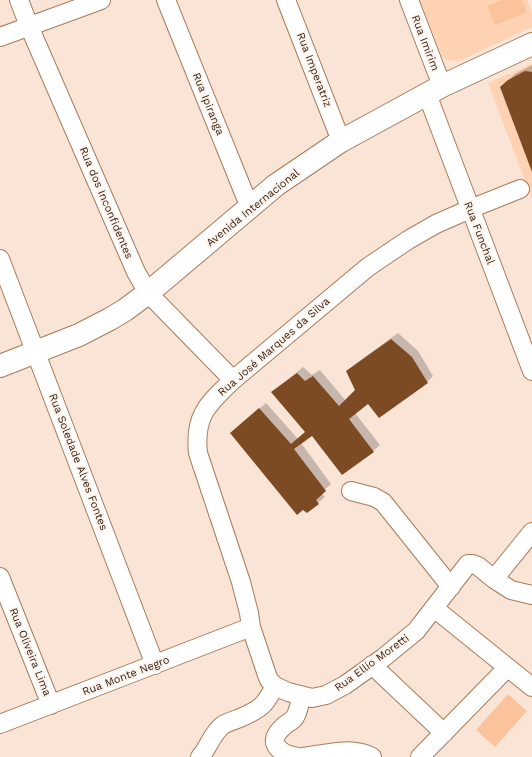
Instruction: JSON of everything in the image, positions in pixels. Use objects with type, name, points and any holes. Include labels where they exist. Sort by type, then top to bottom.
[{"type":"main road","name":"Avenida Internacional","points":[[0,366],[79,335],[110,320],[148,293],[276,185],[341,141],[434,90],[532,44]]},
{"type":"street","name":"Rua dos Inconfidentes","points":[[20,0],[136,272],[148,293],[233,380]]},
{"type":"street","points":[[0,37],[101,0]]},
{"type":"street","name":"Rua Ipiranga","points":[[166,0],[250,208]]},
{"type":"street","name":"Rua Imperatriz","points":[[286,0],[341,141]]},
{"type":"street","name":"Rua Imirim","points":[[409,0],[434,90]]},
{"type":"street","name":"Rua Funchal","points":[[434,90],[470,209],[532,371]]},
{"type":"street","name":"Rua José Marques da Silva","points":[[251,627],[241,582],[198,453],[198,429],[207,406],[233,380],[368,268],[408,240],[436,224],[520,189]]},
{"type":"street","name":"Rua Soledade Alves Fontes","points":[[0,259],[37,352],[155,665]]},
{"type":"street","points":[[351,491],[374,497],[383,502],[451,587]]},
{"type":"street","points":[[532,532],[494,579],[511,590],[532,595]]},
{"type":"street","name":"Rua Ellio Moretti","points":[[275,686],[288,692],[312,698],[326,695],[344,685],[383,658],[416,631],[468,564],[478,566],[494,579]]},
{"type":"street","name":"Rua Oliveira Lima","points":[[0,577],[51,705]]},
{"type":"street","points":[[434,608],[532,687]]},
{"type":"street","points":[[200,757],[216,732],[224,724],[262,707],[275,686],[267,675],[251,627]]},
{"type":"street","name":"Rua Monte Negro","points":[[0,724],[251,627]]},
{"type":"street","points":[[372,665],[444,732]]},
{"type":"street","points":[[420,757],[507,668]]},
{"type":"street","points":[[298,757],[287,755],[278,750],[275,742],[277,734],[283,726],[294,719],[300,706],[301,696]]},
{"type":"street","points":[[303,757],[352,751],[372,757]]},
{"type":"shaded area","points":[[420,0],[527,0],[532,12],[532,27],[459,61],[447,60],[442,56]]},
{"type":"shaded area","points":[[502,0],[522,0],[527,12],[495,25],[487,6]]},
{"type":"shaded area","points":[[532,64],[532,199],[488,83]]},
{"type":"shaded area","points":[[508,694],[527,711],[495,747],[476,730]]},
{"type":"building","points":[[525,71],[532,72],[532,172],[500,87],[508,80]]},
{"type":"building","points":[[391,339],[412,357],[428,383],[379,418],[368,404],[349,419],[374,452],[342,475],[312,436],[294,449],[326,491],[316,500],[319,504],[307,513],[303,510],[297,515],[230,433],[259,408],[291,444],[305,432],[271,392],[297,373],[305,381],[313,376],[339,406],[355,390],[346,371]]}]
